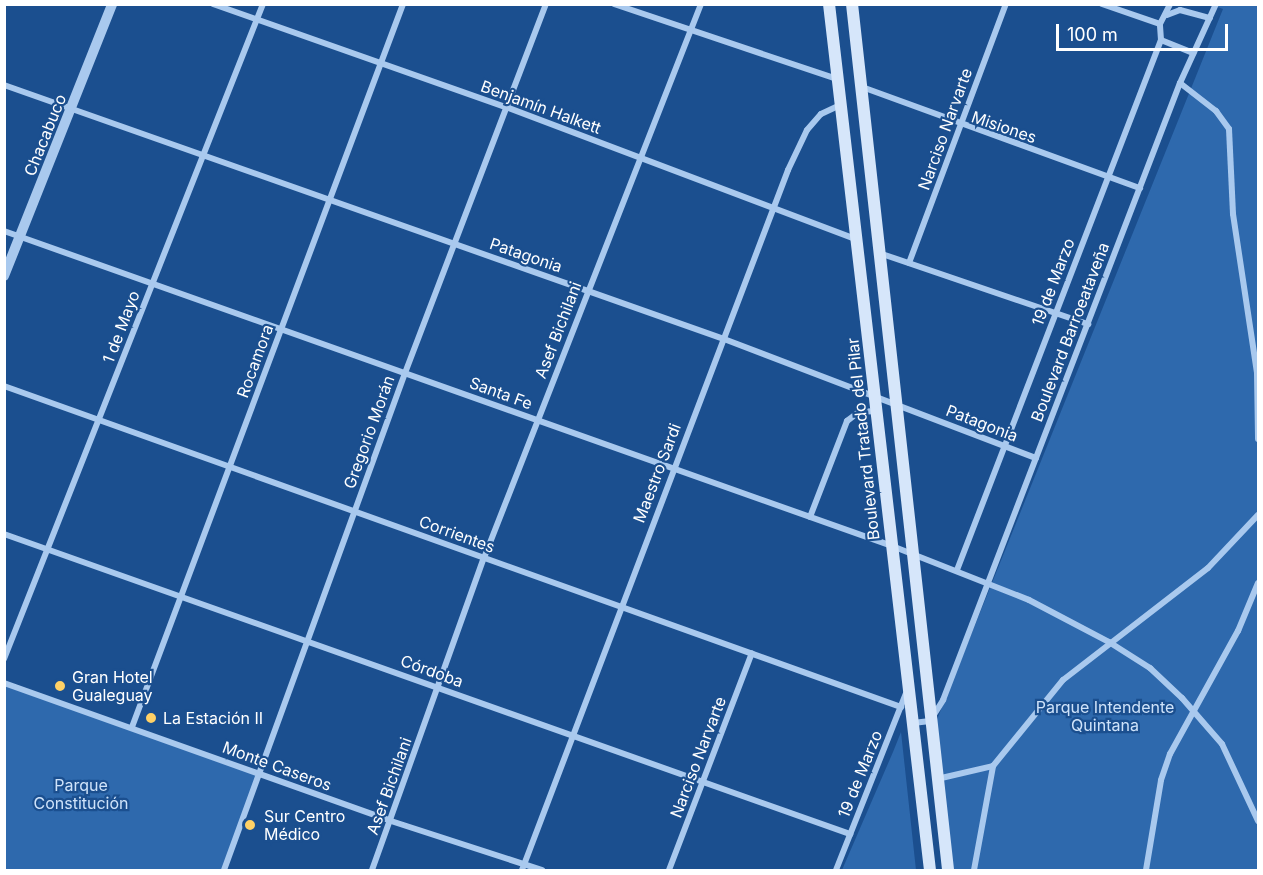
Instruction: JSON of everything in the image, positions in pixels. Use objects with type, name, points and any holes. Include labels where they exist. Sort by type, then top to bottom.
[{"type":"main road","name":"Boulevard Tratado del Pilar","points":[[829,4],[930,870]]},
{"type":"main road","points":[[852,4],[882,254],[911,553],[948,870]]},
{"type":"main road","points":[[901,621],[918,618]]},
{"type":"main road","points":[[920,782],[937,779]]},
{"type":"street","name":"Chacabuco","points":[[4,276],[112,4]]},
{"type":"street","name":"Benjamín Halkett","points":[[213,4],[506,107],[858,240]]},
{"type":"street","name":"1 de Mayo","points":[[4,659],[263,4]]},
{"type":"street","name":"Rocamora","points":[[132,727],[403,4]]},
{"type":"street","name":"Gregorio Morán","points":[[224,870],[405,373],[546,4]]},
{"type":"street","points":[[614,4],[838,79]]},
{"type":"street","name":"Asef Bichilani","points":[[372,870],[484,558],[639,157],[701,4]]},
{"type":"street","name":"Narciso Narvarte","points":[[909,263],[1005,4]]},
{"type":"street","points":[[1102,4],[1160,24],[1167,15],[1170,4]]},
{"type":"street","name":"Boulevard Barroeataveña","points":[[930,721],[943,700],[1180,83],[1216,4]]},
{"type":"street","points":[[1167,15],[1180,10],[1210,18]]},
{"type":"street","name":"19 de Marzo","points":[[957,570],[1161,40],[1160,24]]},
{"type":"street","points":[[1161,40],[1193,53]]},
{"type":"street","points":[[1180,83],[1216,111],[1229,129],[1233,214],[1257,373],[1258,439]]},
{"type":"street","name":"Patagonia","points":[[4,85],[724,339],[1036,458]]},
{"type":"street","name":"Misiones","points":[[861,87],[960,126],[1140,188]]},
{"type":"street","name":"Maestro Sardi","points":[[523,868],[620,606],[773,208],[807,130],[822,114],[842,104]]},
{"type":"street","name":"Santa Fe","points":[[4,231],[988,582],[1109,642],[1150,668],[1192,709],[1222,744],[1258,821]]},
{"type":"street","points":[[882,254],[1088,324]]},
{"type":"street","name":"Corrientes","points":[[4,386],[901,707]]},
{"type":"street","points":[[810,517],[847,421],[859,412],[876,411]]},
{"type":"street","points":[[974,870],[975,847],[993,766],[1063,680],[1109,642],[1168,602],[1208,568],[1258,514]]},
{"type":"street","name":"Córdoba","points":[[4,534],[850,834]]},
{"type":"street","points":[[1146,870],[1161,780],[1192,709],[1238,631],[1258,583]]},
{"type":"street","name":"Narciso Narvarte","points":[[669,870],[752,653]]},
{"type":"street","name":"Monte Caseros","points":[[4,683],[523,868],[542,870]]},
{"type":"street","name":"19 de Marzo","points":[[836,870],[909,687]]},
{"type":"street","points":[[913,723],[930,721]]},
{"type":"street","points":[[937,779],[993,766]]},
{"type":"green space","name":"Parque Intendente Quintana","points":[[1212,5],[1258,5],[1258,870],[953,870],[936,722],[1223,9]]},
{"type":"green space","name":"Parque Constitución","points":[[5,683],[259,774],[223,870],[5,870]]},
{"type":"green space","points":[[901,732],[916,870],[842,870],[893,752]]},
{"type":"place","name":"Gran Hotel Gualeguay","points":[[60,686]]},
{"type":"place","name":"La Estación II","points":[[151,718]]},
{"type":"place","name":"Sur Centro Médico","points":[[250,825]]}]
